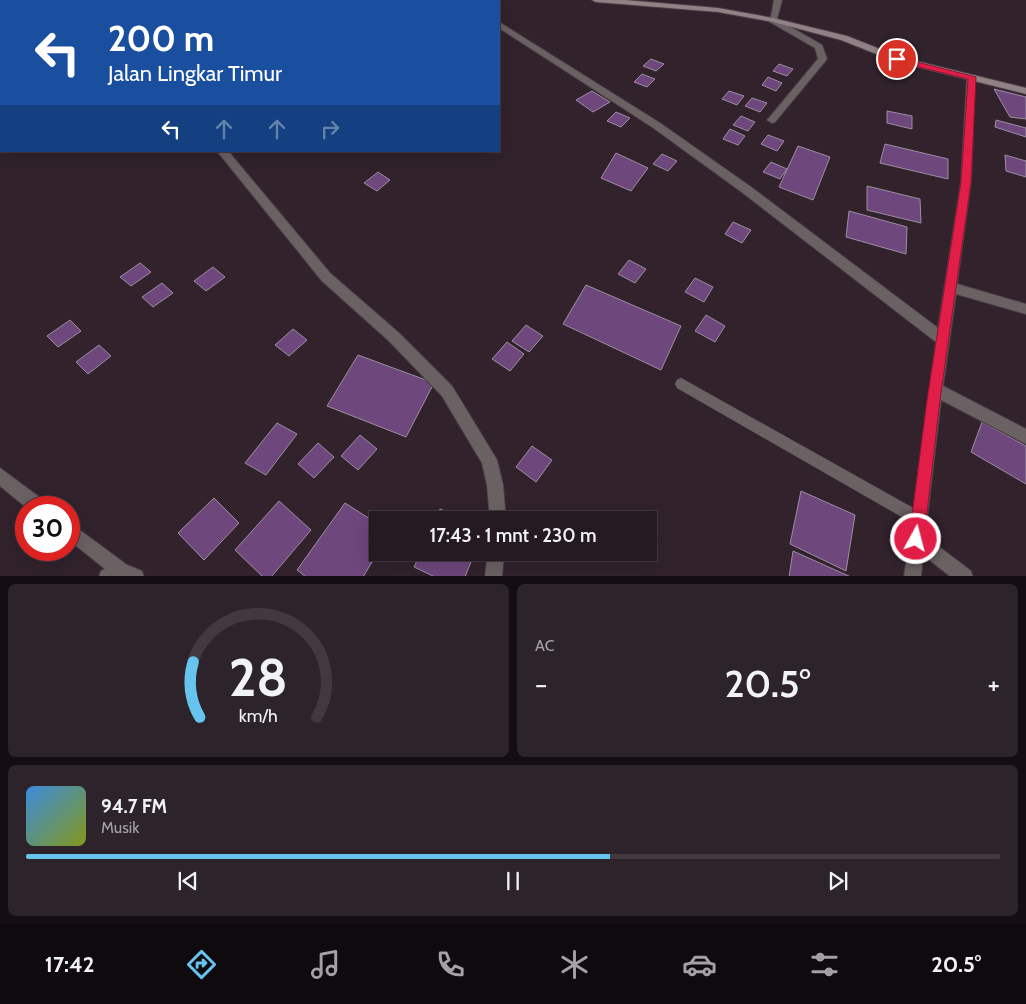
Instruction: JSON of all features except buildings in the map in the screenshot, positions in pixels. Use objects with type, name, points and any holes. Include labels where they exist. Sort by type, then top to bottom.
[{"type":"main road","points":[[596,0],[718,10],[772,20],[844,38],[897,59],[1026,91]]},
{"type":"street","points":[[772,120],[823,59],[819,47],[772,20],[778,0]]},
{"type":"street","points":[[500,25],[656,125],[739,184],[942,339]]},
{"type":"street","points":[[912,576],[935,389],[966,182],[972,77]]},
{"type":"street","points":[[223,152],[326,277],[394,337],[447,391],[489,460],[495,485],[497,511]]},
{"type":"street","points":[[950,287],[1026,309]]},
{"type":"street","points":[[935,389],[1026,437]]},
{"type":"street","points":[[0,476],[25,496]]},
{"type":"street","points":[[80,539],[122,575]]},
{"type":"street","points":[[916,539],[965,576]]},
{"type":"street","points":[[493,576],[495,561]]},
{"type":"lane","points":[[681,384],[919,519]]},
{"type":"route","points":[[897,59],[972,77],[966,182],[942,339],[916,539]]}]
